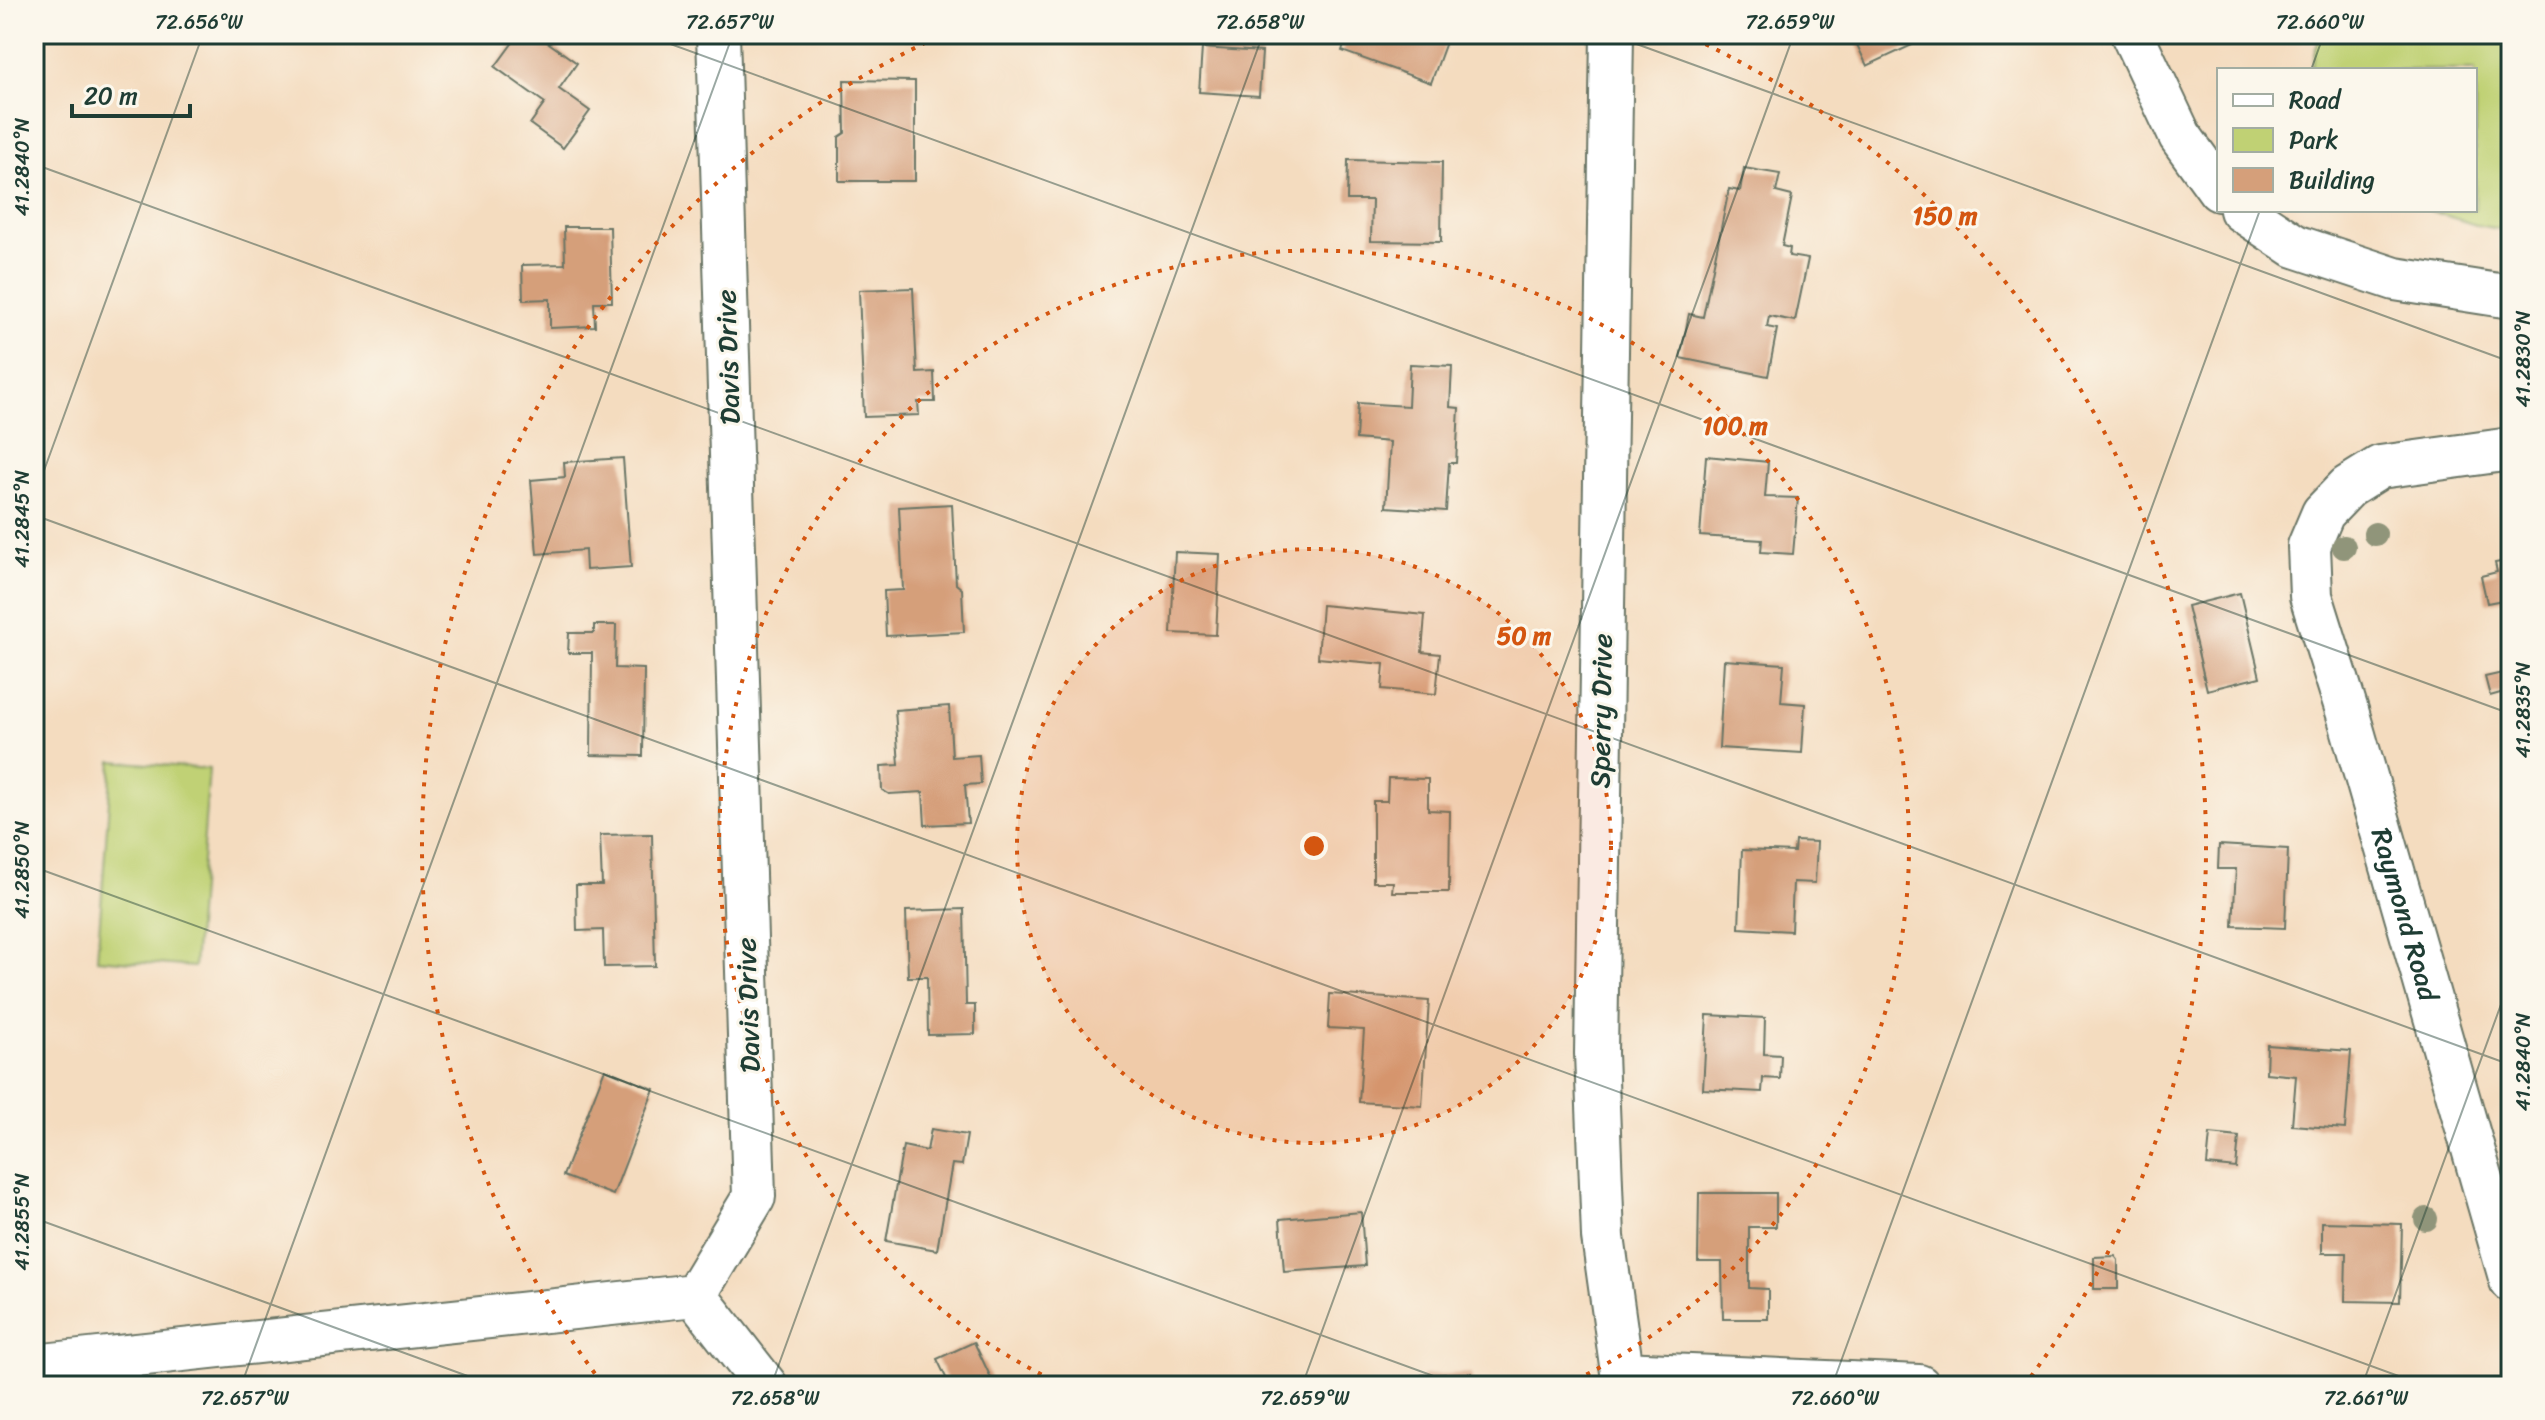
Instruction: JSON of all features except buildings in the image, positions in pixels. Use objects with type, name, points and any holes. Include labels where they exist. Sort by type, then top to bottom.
[{"type":"street","name":"Davis Drive","points":[[695,1295],[754,1197],[718,34]]},
{"type":"street","name":"Sperry Drive","points":[[1612,34],[1596,1053],[1603,1237],[1623,1380]]},
{"type":"street","points":[[2132,34],[2180,136],[2217,187]]},
{"type":"street","points":[[2244,212],[2295,246],[2395,279],[2511,297]]},
{"type":"street","name":"Raymond Road","points":[[2511,449],[2380,467],[2348,487],[2323,513],[2309,546],[2311,596],[2348,714],[2511,1281]]},
{"type":"street","points":[[34,1366],[695,1295],[766,1386]]},
{"type":"street","points":[[1623,1380],[1919,1386]]},
{"type":"green space","points":[[2319,34],[2511,34],[2511,231],[2476,225],[2434,212],[2477,212],[2477,68],[2310,68]]},
{"type":"green space","points":[[112,761],[209,769],[194,967],[97,959]]}]
